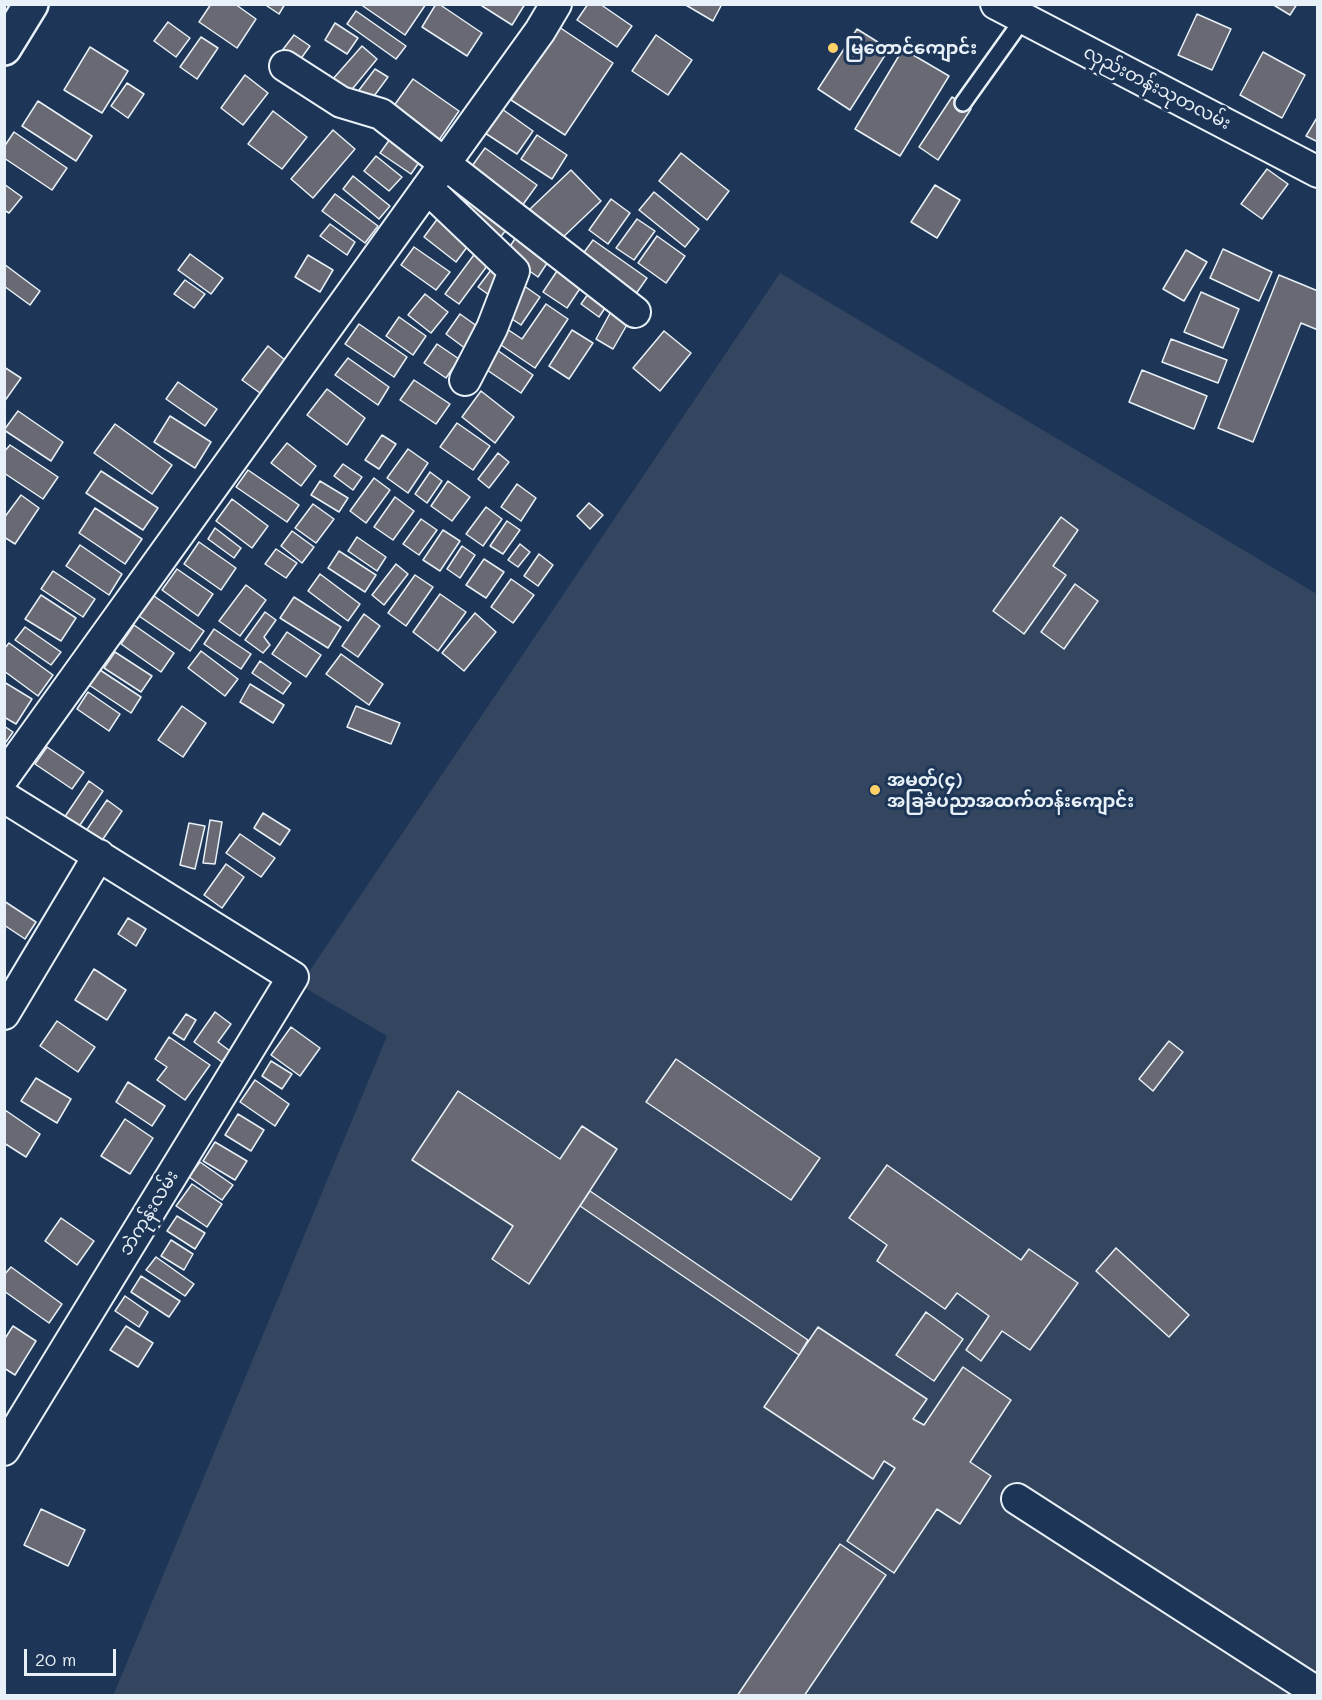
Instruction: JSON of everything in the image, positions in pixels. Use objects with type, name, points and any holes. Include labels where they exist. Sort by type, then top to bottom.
[{"type":"street","points":[[4,48],[31,4]]},
{"type":"street","points":[[4,777],[540,31],[556,4]]},
{"type":"street","name":"လှည်းတန်းသုတလမ်း","points":[[996,4],[1317,172]]},
{"type":"street","points":[[285,66],[341,102],[381,114],[635,312]]},
{"type":"street","points":[[427,188],[514,271],[492,328],[465,380]]},
{"type":"street","points":[[4,797],[99,855],[4,1014]]},
{"type":"street","name":"ဘဲကုန်းလမ်း","points":[[4,1450],[292,977],[99,855]]},
{"type":"street","points":[[1017,1499],[1317,1693]]},
{"type":"lane","points":[[963,103],[1023,19]]},
{"type":"shaded area","name":"အမှတ်(၄) အခြခံပညာအထက်တန်းကျောင်း","points":[[780,273],[1317,594],[1317,1695],[113,1696],[387,1036],[300,985]]},
{"type":"building","points":[[211,4],[235,4],[256,19],[237,48],[199,22]]},
{"type":"building","points":[[264,4],[285,4],[279,14]]},
{"type":"building","points":[[360,4],[426,4],[405,35]]},
{"type":"building","points":[[436,4],[482,33],[467,56],[422,27]]},
{"type":"building","points":[[479,4],[525,4],[512,25]]},
{"type":"building","points":[[588,4],[600,4],[632,26],[617,47],[577,20]]},
{"type":"building","points":[[684,4],[722,4],[713,21]]},
{"type":"building","points":[[1272,4],[1297,4],[1290,15]]},
{"type":"building","points":[[356,11],[406,46],[396,59],[347,24]]},
{"type":"building","points":[[1197,14],[1231,29],[1212,70],[1178,55]]},
{"type":"building","points":[[168,22],[190,38],[176,57],[154,41]]},
{"type":"building","points":[[335,23],[358,38],[347,54],[325,40]]},
{"type":"building","points":[[559,27],[613,63],[565,135],[511,100]]},
{"type":"building","points":[[857,29],[889,49],[850,110],[818,89]]},
{"type":"building","points":[[294,35],[310,46],[297,64],[281,52]]},
{"type":"building","points":[[656,35],[692,60],[668,95],[632,71]]},
{"type":"building","points":[[201,37],[218,48],[197,79],[180,67]]},
{"type":"building","points":[[362,46],[377,59],[349,93],[332,80]]},
{"type":"building","points":[[90,47],[128,71],[102,113],[64,90]]},
{"type":"building","points":[[903,49],[949,76],[900,156],[855,129]]},
{"type":"building","points":[[1263,52],[1305,75],[1282,118],[1240,95]]},
{"type":"building","points":[[375,69],[388,77],[366,107],[353,98]]},
{"type":"building","points":[[245,75],[268,93],[243,125],[221,108]]},
{"type":"building","points":[[413,79],[459,111],[439,140],[393,107]]},
{"type":"building","points":[[127,83],[144,94],[128,118],[111,106]]},
{"type":"building","points":[[952,97],[971,109],[938,160],[919,147]]},
{"type":"building","points":[[38,101],[92,136],[76,161],[22,126]]},
{"type":"building","points":[[502,109],[533,131],[517,154],[485,133]]},
{"type":"building","points":[[273,111],[307,137],[282,169],[248,144]]},
{"type":"building","points":[[1318,116],[1318,142],[1306,136]]},
{"type":"building","points":[[333,130],[355,149],[313,198],[291,179]]},
{"type":"building","points":[[14,132],[67,168],[52,190],[4,158],[4,147]]},
{"type":"building","points":[[537,135],[567,155],[552,179],[521,159]]},
{"type":"building","points":[[390,139],[420,161],[411,174],[380,153]]},
{"type":"building","points":[[485,148],[537,185],[519,210],[467,173]]},
{"type":"building","points":[[681,153],[729,191],[707,220],[659,181]]},
{"type":"building","points":[[376,156],[402,177],[389,191],[364,171]]},
{"type":"building","points":[[1267,169],[1288,184],[1262,219],[1241,204]]},
{"type":"building","points":[[571,170],[601,201],[560,240],[530,209]]},
{"type":"building","points":[[353,176],[390,206],[379,219],[343,189]]},
{"type":"building","points":[[4,184],[22,197],[9,213],[4,210]]},
{"type":"building","points":[[935,185],[960,200],[937,238],[911,222]]},
{"type":"building","points":[[654,192],[699,229],[685,247],[639,210]]},
{"type":"building","points":[[335,194],[378,226],[365,243],[322,211]]},
{"type":"building","points":[[474,195],[511,224],[498,240],[461,212]]},
{"type":"building","points":[[611,199],[630,213],[608,244],[589,230]]},
{"type":"building","points":[[441,214],[473,239],[456,262],[424,237]]},
{"type":"building","points":[[637,219],[655,231],[634,260],[616,248]]},
{"type":"building","points":[[330,224],[355,242],[347,255],[320,236]]},
{"type":"building","points":[[522,228],[555,251],[538,277],[505,254]]},
{"type":"building","points":[[657,236],[685,256],[666,283],[638,263]]},
{"type":"building","points":[[593,240],[647,278],[631,301],[577,262]]},
{"type":"building","points":[[414,247],[450,272],[436,290],[401,265]]},
{"type":"building","points":[[1223,249],[1272,272],[1259,301],[1210,278]]},
{"type":"building","points":[[1186,250],[1207,262],[1184,301],[1163,289]]},
{"type":"building","points":[[476,252],[490,262],[459,304],[445,294]]},
{"type":"building","points":[[190,254],[223,278],[211,294],[178,270]]},
{"type":"building","points":[[308,255],[333,270],[320,292],[295,277]]},
{"type":"building","points":[[4,264],[40,291],[30,305],[4,286]]},
{"type":"building","points":[[559,268],[583,284],[567,308],[543,292]]},
{"type":"building","points":[[491,270],[501,278],[489,295],[478,287]]},
{"type":"building","points":[[1279,275],[1318,291],[1318,330],[1301,323],[1253,442],[1218,428]]},
{"type":"building","points":[[185,280],[205,294],[194,308],[174,294]]},
{"type":"building","points":[[520,283],[540,297],[521,325],[500,311]]},
{"type":"building","points":[[593,287],[611,299],[599,317],[581,304]]},
{"type":"building","points":[[1201,292],[1239,309],[1223,348],[1184,332]]},
{"type":"building","points":[[425,294],[448,312],[431,333],[408,315]]},
{"type":"building","points":[[546,304],[568,319],[535,368],[498,343],[507,329],[522,339]]},
{"type":"building","points":[[614,306],[632,316],[613,349],[596,339]]},
{"type":"building","points":[[460,314],[481,329],[466,349],[446,334]]},
{"type":"building","points":[[399,317],[426,336],[413,355],[386,336]]},
{"type":"building","points":[[359,324],[407,357],[394,377],[345,344]]},
{"type":"building","points":[[572,330],[593,343],[569,379],[549,366]]},
{"type":"building","points":[[664,331],[691,353],[660,391],[633,368]]},
{"type":"building","points":[[1171,339],[1227,360],[1218,383],[1162,362]]},
{"type":"building","points":[[437,344],[459,359],[446,378],[424,363]]},
{"type":"building","points":[[268,346],[285,360],[260,393],[242,380]]},
{"type":"building","points":[[497,350],[533,375],[521,393],[484,368]]},
{"type":"building","points":[[348,358],[389,387],[378,405],[335,375]]},
{"type":"building","points":[[4,367],[21,378],[4,402]]},
{"type":"building","points":[[1142,370],[1207,396],[1194,429],[1129,402]]},
{"type":"building","points":[[414,380],[450,404],[436,424],[400,400]]},
{"type":"building","points":[[178,382],[217,409],[205,426],[166,399]]},
{"type":"building","points":[[327,389],[365,418],[347,445],[307,415]]},
{"type":"building","points":[[481,391],[514,417],[495,443],[462,417]]},
{"type":"building","points":[[18,411],[63,442],[51,461],[4,430]]},
{"type":"building","points":[[170,416],[211,442],[195,468],[154,442]]},
{"type":"building","points":[[457,423],[490,446],[473,470],[440,447]]},
{"type":"building","points":[[115,424],[172,465],[152,494],[94,453]]},
{"type":"building","points":[[382,435],[396,444],[379,469],[365,460]]},
{"type":"building","points":[[287,443],[316,466],[301,486],[271,463]]},
{"type":"building","points":[[10,445],[58,477],[43,499],[4,473],[4,452]]},
{"type":"building","points":[[408,449],[428,463],[408,493],[387,478]]},
{"type":"building","points":[[498,453],[509,462],[489,488],[478,479]]},
{"type":"building","points":[[343,464],[362,477],[353,490],[334,476]]},
{"type":"building","points":[[248,470],[299,505],[287,522],[236,487]]},
{"type":"building","points":[[101,471],[158,508],[143,530],[86,493]]},
{"type":"building","points":[[430,472],[442,481],[427,503],[415,494]]},
{"type":"building","points":[[374,478],[390,490],[366,523],[350,511]]},
{"type":"building","points":[[320,481],[348,498],[339,512],[311,495]]},
{"type":"building","points":[[448,481],[470,497],[452,521],[431,506]]},
{"type":"building","points":[[517,484],[536,498],[521,521],[501,507]]},
{"type":"building","points":[[21,495],[39,508],[15,544],[4,537],[4,518]]},
{"type":"building","points":[[395,497],[414,511],[393,540],[374,527]]},
{"type":"building","points":[[232,499],[268,526],[252,548],[216,521]]},
{"type":"building","points":[[589,503],[603,515],[590,529],[577,516]]},
{"type":"building","points":[[313,504],[334,519],[316,543],[295,528]]},
{"type":"building","points":[[486,507],[502,519],[483,546],[466,534]]},
{"type":"building","points":[[95,508],[142,539],[125,564],[79,533]]},
{"type":"building","points":[[1061,517],[1078,530],[1053,566],[1066,575],[1024,634],[993,611]]},
{"type":"building","points":[[421,519],[437,530],[419,555],[403,544]]},
{"type":"building","points":[[507,521],[520,530],[503,554],[490,546]]},
{"type":"building","points":[[215,528],[241,548],[234,558],[208,539]]},
{"type":"building","points":[[443,530],[460,541],[440,571],[423,560]]},
{"type":"building","points":[[292,531],[314,547],[302,563],[281,546]]},
{"type":"building","points":[[357,537],[386,557],[377,571],[348,551]]},
{"type":"building","points":[[199,542],[236,568],[221,590],[184,564]]},
{"type":"building","points":[[520,544],[530,552],[518,567],[508,560]]},
{"type":"building","points":[[80,545],[122,574],[109,595],[66,566]]},
{"type":"building","points":[[462,546],[475,555],[460,578],[447,569]]},
{"type":"building","points":[[276,549],[297,563],[286,578],[265,564]]},
{"type":"building","points":[[339,551],[376,575],[365,592],[328,568]]},
{"type":"building","points":[[539,554],[553,565],[538,586],[524,576]]},
{"type":"building","points":[[484,559],[504,572],[486,598],[466,585]]},
{"type":"building","points":[[396,564],[408,574],[384,605],[372,595]]},
{"type":"building","points":[[177,569],[213,594],[198,616],[162,590]]},
{"type":"building","points":[[53,571],[95,599],[83,617],[41,589]]},
{"type":"building","points":[[320,574],[360,604],[348,621],[308,591]]},
{"type":"building","points":[[415,575],[433,587],[406,626],[388,613]]},
{"type":"building","points":[[511,579],[534,595],[513,623],[491,607]]},
{"type":"building","points":[[1075,584],[1098,601],[1064,649],[1041,632]]},
{"type":"building","points":[[246,585],[266,600],[240,636],[219,621]]},
{"type":"building","points":[[440,594],[466,612],[438,651],[413,632]]},
{"type":"building","points":[[41,595],[76,618],[61,641],[25,619]]},
{"type":"building","points":[[154,596],[204,631],[190,651],[139,616]]},
{"type":"building","points":[[294,597],[341,627],[328,648],[280,618]]},
{"type":"building","points":[[265,612],[276,620],[264,637],[270,645],[263,653],[245,640]]},
{"type":"building","points":[[475,613],[496,632],[464,671],[442,653]]},
{"type":"building","points":[[364,614],[380,626],[358,657],[342,646]]},
{"type":"building","points":[[134,625],[174,653],[161,672],[121,644]]},
{"type":"building","points":[[25,627],[61,652],[51,665],[15,640]]},
{"type":"building","points":[[214,629],[251,654],[241,669],[204,644]]},
{"type":"building","points":[[287,632],[321,655],[306,677],[272,654]]},
{"type":"building","points":[[9,643],[53,675],[38,696],[4,671],[4,649]]},
{"type":"building","points":[[201,651],[238,679],[225,696],[188,668]]},
{"type":"building","points":[[115,652],[152,676],[141,692],[104,668]]},
{"type":"building","points":[[341,654],[383,684],[369,705],[326,674]]},
{"type":"building","points":[[260,661],[291,683],[283,694],[252,673]]},
{"type":"building","points":[[100,670],[141,697],[131,713],[89,685]]},
{"type":"building","points":[[4,682],[32,699],[16,724],[4,717]]},
{"type":"building","points":[[250,684],[284,705],[273,723],[240,702]]},
{"type":"building","points":[[88,692],[120,714],[109,731],[77,709]]},
{"type":"building","points":[[182,706],[206,723],[183,757],[158,740]]},
{"type":"building","points":[[356,706],[400,723],[391,744],[347,727]]},
{"type":"building","points":[[4,726],[13,732],[6,742],[4,740]]},
{"type":"building","points":[[47,747],[84,772],[72,789],[35,764]]},
{"type":"building","points":[[89,781],[103,791],[78,828],[64,818]]},
{"type":"building","points":[[107,800],[122,811],[101,842],[86,831]]},
{"type":"building","points":[[263,813],[290,830],[280,845],[254,828]]},
{"type":"building","points":[[210,820],[222,822],[215,864],[203,863]]},
{"type":"building","points":[[189,823],[205,826],[195,869],[180,865]]},
{"type":"building","points":[[240,834],[275,858],[261,877],[226,853]]},
{"type":"building","points":[[226,864],[244,877],[222,908],[204,895]]},
{"type":"building","points":[[4,901],[36,922],[25,939],[4,925]]},
{"type":"building","points":[[128,918],[146,929],[136,946],[118,934]]},
{"type":"building","points":[[94,969],[126,990],[107,1020],[75,1000]]},
{"type":"building","points":[[215,1012],[231,1024],[218,1042],[230,1051],[222,1062],[194,1042]]},
{"type":"building","points":[[186,1014],[196,1020],[184,1040],[173,1033]]},
{"type":"building","points":[[57,1021],[95,1047],[78,1072],[40,1046]]},
{"type":"building","points":[[291,1027],[320,1048],[300,1076],[271,1055]]},
{"type":"building","points":[[169,1037],[210,1065],[185,1100],[157,1080],[167,1067],[155,1059]]},
{"type":"building","points":[[1169,1041],[1183,1052],[1153,1091],[1139,1079]]},
{"type":"building","points":[[676,1059],[820,1158],[791,1200],[646,1102]]},
{"type":"building","points":[[271,1061],[292,1074],[282,1089],[262,1076]]},
{"type":"building","points":[[36,1078],[71,1099],[57,1123],[21,1101]]},
{"type":"building","points":[[255,1080],[289,1104],[275,1126],[240,1102]]},
{"type":"building","points":[[128,1082],[165,1106],[152,1126],[116,1102]]},
{"type":"building","points":[[458,1091],[560,1159],[582,1126],[617,1149],[529,1284],[492,1259],[513,1226],[412,1160]]},
{"type":"building","points":[[5,1110],[40,1134],[26,1157],[4,1143]]},
{"type":"building","points":[[238,1114],[264,1130],[251,1151],[225,1135]]},
{"type":"building","points":[[125,1119],[153,1138],[130,1174],[101,1156]]},
{"type":"building","points":[[215,1142],[247,1161],[235,1180],[203,1161]]},
{"type":"building","points":[[200,1162],[233,1185],[222,1200],[189,1177]]},
{"type":"building","points":[[887,1165],[1021,1260],[1029,1249],[1078,1283],[1030,1350],[1002,1331],[981,1361],[966,1350],[989,1316],[957,1293],[945,1309],[877,1261],[887,1245],[849,1218]]},
{"type":"building","points":[[192,1184],[222,1204],[207,1227],[176,1206]]},
{"type":"building","points":[[590,1191],[808,1340],[799,1355],[580,1206]]},
{"type":"building","points":[[177,1216],[205,1233],[195,1249],[167,1231]]},
{"type":"building","points":[[61,1218],[94,1241],[77,1265],[45,1241]]},
{"type":"building","points":[[171,1240],[193,1254],[184,1270],[161,1256]]},
{"type":"building","points":[[1116,1248],[1189,1315],[1169,1337],[1096,1271]]},
{"type":"building","points":[[156,1257],[194,1284],[185,1296],[146,1270]]},
{"type":"building","points":[[11,1267],[62,1304],[49,1323],[4,1291],[4,1275]]},
{"type":"building","points":[[141,1276],[180,1301],[169,1317],[131,1292]]},
{"type":"building","points":[[125,1296],[148,1312],[139,1327],[115,1311]]},
{"type":"building","points":[[926,1312],[963,1339],[934,1381],[896,1355]]},
{"type":"building","points":[[13,1326],[36,1341],[15,1375],[4,1368],[4,1340]]},
{"type":"building","points":[[126,1326],[153,1343],[138,1367],[110,1350]]},
{"type":"building","points":[[818,1327],[927,1399],[913,1419],[924,1425],[963,1367],[1011,1400],[970,1462],[991,1476],[960,1524],[937,1509],[894,1573],[847,1541],[895,1468],[884,1461],[873,1479],[764,1407]]},
{"type":"building","points":[[41,1509],[85,1530],[68,1566],[24,1545]]},
{"type":"building","points":[[840,1544],[886,1575],[804,1696],[737,1696]]},
{"type":"place","name":"မြတောင်ကျောင်း","points":[[833,48]]},
{"type":"place","name":"အမှတ်(၄) အခြခံပညာအထက်တန်းကျောင်း","points":[[875,790]]}]
